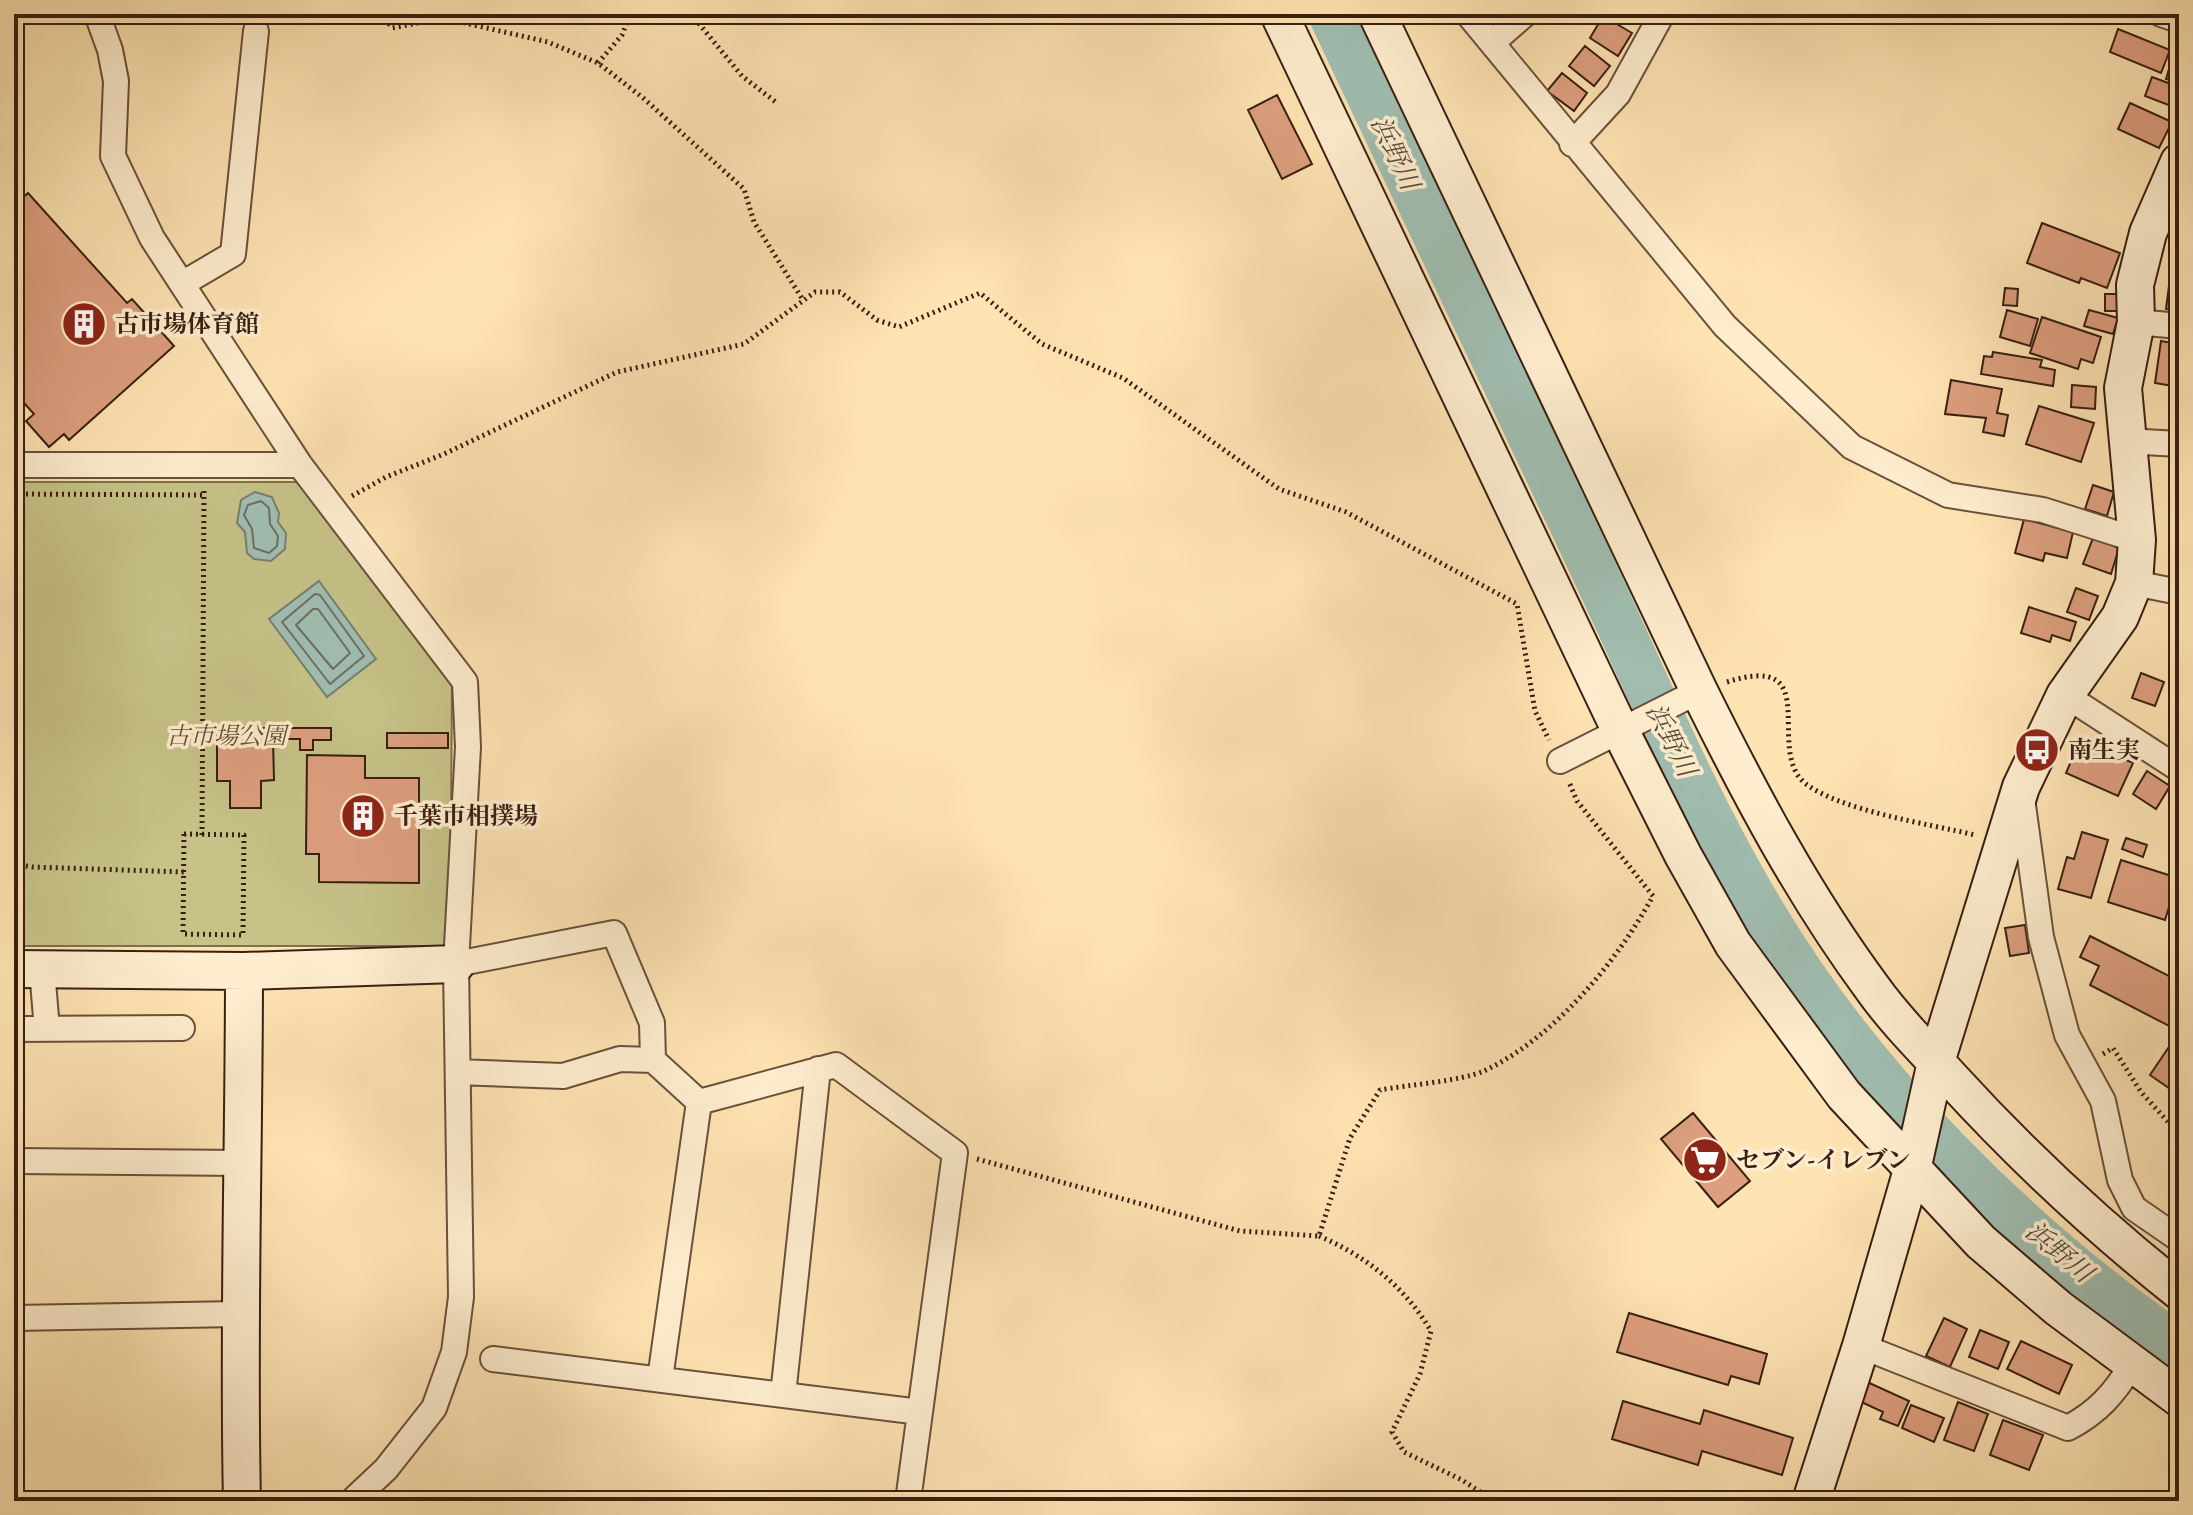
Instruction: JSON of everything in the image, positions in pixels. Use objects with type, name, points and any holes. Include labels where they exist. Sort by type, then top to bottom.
[{"type":"street","points":[[97,14],[110,50],[116,81],[113,156],[152,238],[300,465],[465,682],[468,747],[456,964],[461,1297],[454,1352],[434,1408],[386,1469],[352,1501]]},
{"type":"street","points":[[1279,14],[1621,732],[1683,855],[1733,944],[1844,1095],[1912,1170],[1992,1251],[2058,1308],[2179,1398]]},
{"type":"street","points":[[1377,14],[1699,691],[1749,791],[1805,889],[1874,990],[1936,1062],[2050,1182],[2112,1238],[2179,1291]]},
{"type":"street","points":[[1468,14],[1725,326],[1852,447],[1948,495],[2043,510],[2137,540]]},
{"type":"street","points":[[1493,42],[1525,14]]},
{"type":"street","points":[[1572,144],[1618,94],[1662,14]]},
{"type":"street","points":[[2161,14],[2179,20]]},
{"type":"street","points":[[182,284],[233,254],[256,31]]},
{"type":"street","points":[[1811,1501],[1861,1346],[1912,1170],[1936,1062],[2021,787],[2065,695],[2120,617],[2134,583],[2137,540],[2123,388],[2136,322],[2135,285],[2148,233],[2179,162]]},
{"type":"street","points":[[2136,322],[2179,326]]},
{"type":"street","points":[[2126,441],[2179,444]]},
{"type":"street","points":[[14,465],[300,465]]},
{"type":"street","points":[[2134,583],[2179,592]]},
{"type":"street","points":[[1560,761],[1699,691]]},
{"type":"street","points":[[2065,695],[2179,769]]},
{"type":"street","points":[[2021,787],[2041,937],[2067,1035],[2081,1066],[2103,1101],[2120,1180],[2134,1208],[2179,1239]]},
{"type":"street","points":[[47,1029],[28,970],[244,971],[456,964],[614,933],[652,1023],[653,1060]]},
{"type":"street","points":[[242,1501],[238,1314],[244,1163],[244,971]]},
{"type":"street","points":[[14,1029],[182,1028]]},
{"type":"street","points":[[458,1072],[563,1076],[620,1059],[653,1060],[699,1102]]},
{"type":"street","points":[[699,1102],[836,1065],[955,1153],[908,1501]]},
{"type":"street","points":[[783,1395],[818,1069]]},
{"type":"street","points":[[660,1379],[699,1102]]},
{"type":"street","points":[[14,1161],[244,1163]]},
{"type":"street","points":[[2112,1238],[2134,1208]]},
{"type":"street","points":[[14,1318],[238,1314]]},
{"type":"street","points":[[1861,1346],[2068,1428],[2093,1415],[2116,1392],[2132,1364]]},
{"type":"street","points":[[493,1359],[920,1412]]},
{"type":"path","points":[[382,14],[392,28],[443,18],[493,27],[548,42],[598,63],[642,97],[744,189],[754,222],[803,300]]},
{"type":"path","points":[[598,63],[622,35],[630,14]]},
{"type":"path","points":[[691,14],[742,76],[777,103]]},
{"type":"path","points":[[334,506],[386,477],[444,454],[617,372],[744,344],[815,292],[840,292],[877,320],[899,327],[980,293],[1042,344],[1123,378],[1279,489],[1346,512],[1517,604],[1535,711],[1577,801],[1653,896],[1636,927],[1561,1019],[1482,1071],[1380,1090],[1350,1138],[1319,1236]]},
{"type":"path","points":[[202,835],[204,465]]},
{"type":"path","points":[[14,494],[204,495]]},
{"type":"path","points":[[1699,691],[1754,673],[1768,676],[1782,687],[1789,702],[1793,771],[1807,785],[1857,807],[2002,842]]},
{"type":"path","points":[[184,834],[202,835],[244,835],[243,935],[183,934],[184,834]]},
{"type":"path","points":[[14,864],[184,872]]},
{"type":"path","points":[[2081,1066],[2113,1048],[2141,1092],[2179,1134]]},
{"type":"path","points":[[955,1153],[1240,1231],[1319,1236],[1355,1251],[1415,1305],[1431,1331],[1420,1374],[1392,1432],[1404,1452],[1462,1480],[1494,1501]]},
{"type":"green space","name":"古市場公園","points":[[14,482],[298,482],[452,684],[450,946],[14,946]]},
{"type":"water","points":[[255,492],[272,497],[279,513],[278,522],[286,533],[285,549],[271,561],[254,559],[247,553],[245,532],[237,523],[241,500]]},
{"type":"water","points":[[319,581],[376,659],[327,697],[269,619]]},
{"type":"building","points":[[1603,16],[1632,33],[1618,56],[1590,38]]},
{"type":"building","points":[[2118,29],[2170,50],[2161,73],[2110,52]]},
{"type":"building","points":[[2179,36],[2179,82],[2166,79]]},
{"type":"building","points":[[1585,46],[1610,66],[1594,86],[1569,66]]},
{"type":"building","points":[[1562,73],[1587,93],[1574,111],[1547,91]]},
{"type":"building","points":[[2152,77],[2179,87],[2179,109],[2145,96]]},
{"type":"building","points":[[1277,95],[1312,164],[1282,179],[1248,110]]},
{"type":"building","points":[[2130,103],[2172,122],[2159,148],[2118,129]]},
{"type":"building","name":"古市場体育館","points":[[28,193],[127,303],[132,299],[174,346],[69,440],[64,434],[49,447],[26,421],[34,414],[14,392],[14,206]]},
{"type":"building","points":[[2042,223],[2120,253],[2107,288],[2081,278],[2079,283],[2027,263]]},
{"type":"building","points":[[2171,270],[2179,272],[2179,311],[2166,309]]},
{"type":"building","points":[[2005,288],[2018,289],[2017,306],[2003,305]]},
{"type":"building","points":[[2105,294],[2118,294],[2117,311],[2105,311]]},
{"type":"building","points":[[2007,310],[2038,319],[2030,346],[2000,337]]},
{"type":"building","points":[[2089,310],[2118,318],[2113,334],[2084,326]]},
{"type":"building","points":[[2042,317],[2101,337],[2093,363],[2081,359],[2078,369],[2030,353]]},
{"type":"building","points":[[2161,341],[2179,344],[2179,387],[2155,383]]},
{"type":"building","points":[[1993,352],[2042,360],[2040,367],[2055,370],[2053,386],[1981,374],[1984,356],[1992,357]]},
{"type":"building","points":[[1951,380],[2002,389],[1997,413],[2008,415],[2004,436],[1983,432],[1986,418],[1945,414]]},
{"type":"building","points":[[2072,385],[2096,387],[2095,409],[2071,407]]},
{"type":"building","points":[[2039,406],[2094,423],[2081,462],[2026,444]]},
{"type":"building","points":[[2169,469],[2179,469],[2179,575],[2170,575]]},
{"type":"building","points":[[2093,485],[2114,492],[2107,516],[2085,509]]},
{"type":"building","points":[[2024,519],[2073,532],[2067,558],[2045,553],[2043,561],[2015,553]]},
{"type":"building","points":[[2093,538],[2119,548],[2111,574],[2083,564]]},
{"type":"building","points":[[2076,588],[2098,596],[2089,620],[2067,612]]},
{"type":"building","points":[[2029,607],[2076,622],[2070,641],[2052,635],[2050,642],[2021,633]]},
{"type":"building","points":[[2141,673],[2164,682],[2155,706],[2132,698]]},
{"type":"building","points":[[217,728],[331,728],[331,740],[313,740],[313,750],[300,750],[300,739],[273,739],[274,780],[261,781],[261,808],[230,808],[230,781],[217,781]]},
{"type":"building","points":[[387,733],[448,733],[448,748],[387,748]]},
{"type":"building","points":[[2087,742],[2133,763],[2118,796],[2066,773],[2075,752],[2081,755]]},
{"type":"building","name":"千葉市相撲場","points":[[307,755],[365,756],[365,778],[419,778],[419,883],[319,882],[319,854],[306,854]]},
{"type":"building","points":[[2147,771],[2170,786],[2156,809],[2133,794]]},
{"type":"building","points":[[2082,832],[2108,840],[2091,898],[2058,889],[2067,857],[2074,859]]},
{"type":"building","points":[[2126,838],[2147,845],[2143,857],[2122,849]]},
{"type":"building","points":[[2121,860],[2178,878],[2165,920],[2108,902]]},
{"type":"building","points":[[2025,925],[2029,953],[2010,956],[2005,928]]},
{"type":"building","points":[[2090,936],[2179,981],[2179,1011],[2171,1027],[2090,985],[2099,966],[2080,957]]},
{"type":"building","points":[[2179,1032],[2179,1095],[2150,1075]]},
{"type":"building","name":"セブン-イレブン","points":[[1693,1113],[1750,1181],[1718,1207],[1661,1139]]},
{"type":"building","points":[[1629,1313],[1767,1354],[1759,1384],[1731,1376],[1728,1385],[1617,1352]]},
{"type":"building","points":[[1944,1318],[1967,1329],[1950,1367],[1926,1356]]},
{"type":"building","points":[[1980,1330],[2009,1342],[1998,1369],[1969,1357]]},
{"type":"building","points":[[2021,1341],[2072,1365],[2059,1394],[2007,1369]]},
{"type":"building","points":[[1865,1381],[1909,1401],[1898,1426],[1880,1419],[1883,1412],[1857,1400]]},
{"type":"building","points":[[1623,1401],[1700,1424],[1704,1410],[1793,1438],[1782,1475],[1702,1451],[1698,1465],[1612,1439]]},
{"type":"building","points":[[1958,1402],[1988,1414],[1974,1451],[1944,1440]]},
{"type":"building","points":[[1911,1405],[1944,1418],[1934,1442],[1902,1428]]},
{"type":"building","points":[[2003,1420],[2043,1435],[2029,1470],[1990,1455]]},
{"type":"waterway","name":"浜野川","points":[[1331,14],[1690,778],[1763,914],[1848,1037],[1896,1096],[1948,1152],[2061,1257],[2179,1347]]},
{"type":"place","name":"古市場体育館","points":[[84,324]]},
{"type":"place","name":"南生実","points":[[2037,750]]},
{"type":"place","name":"千葉市相撲場","points":[[363,816]]},
{"type":"place","name":"セブン-イレブン","points":[[1705,1160]]}]
